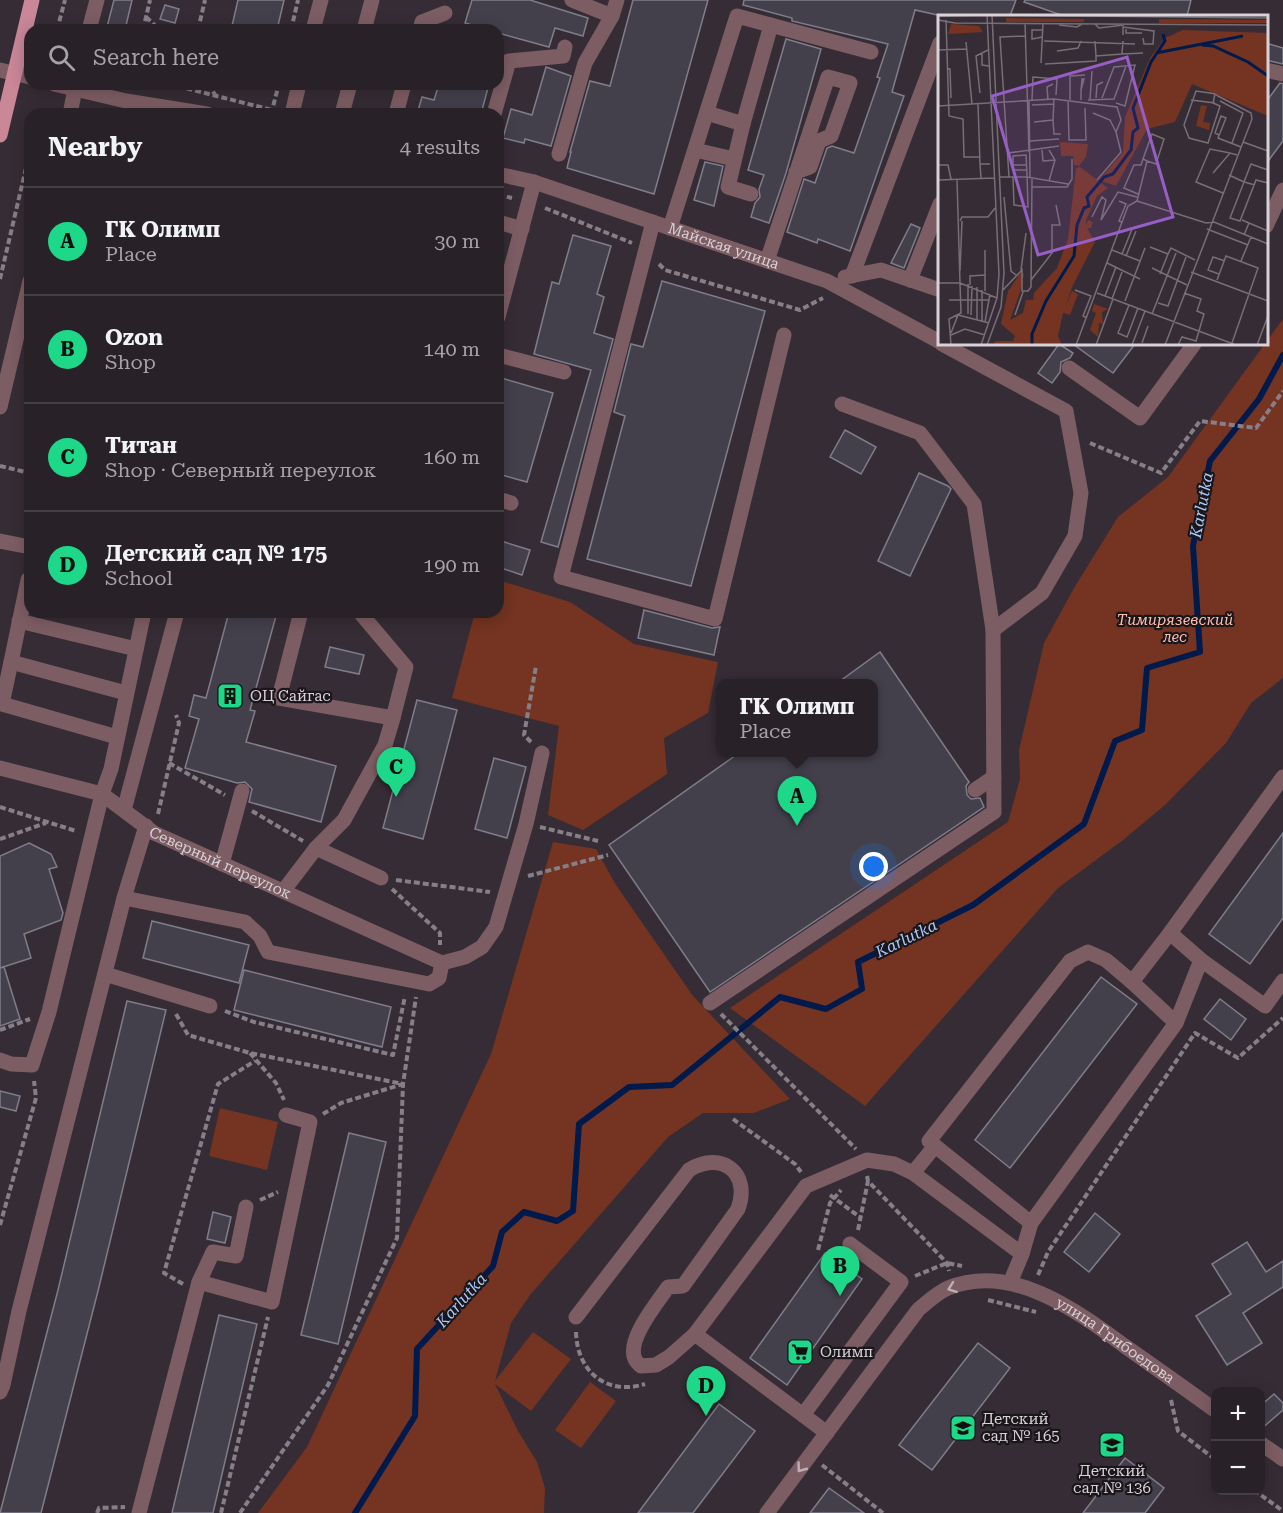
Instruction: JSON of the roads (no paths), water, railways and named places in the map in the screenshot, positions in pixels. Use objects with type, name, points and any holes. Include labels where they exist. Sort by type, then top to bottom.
[{"type":"main road","points":[[0,135],[7,71],[32,0]]},
{"type":"street","points":[[91,24],[97,0]]},
{"type":"street","points":[[315,24],[321,0]]},
{"type":"street","points":[[366,24],[372,0]]},
{"type":"street","points":[[572,0],[612,16]]},
{"type":"street","points":[[559,154],[585,63],[612,16],[617,0]]},
{"type":"street","points":[[422,24],[445,13]]},
{"type":"street","points":[[670,228],[737,16],[871,52]]},
{"type":"street","points":[[752,194],[728,187],[771,25]]},
{"type":"street","points":[[852,276],[938,46]]},
{"type":"street","points":[[504,79],[509,61],[563,56],[565,47]]},
{"type":"street","points":[[1268,70],[1283,74]]},
{"type":"street","points":[[7,71],[24,75]]},
{"type":"street","points":[[767,261],[796,172],[828,77],[850,83],[831,136],[819,141],[810,167],[796,172]]},
{"type":"street","points":[[71,108],[75,90]]},
{"type":"street","points":[[87,90],[126,101],[170,108]]},
{"type":"street","points":[[288,108],[296,90]]},
{"type":"street","points":[[344,108],[348,90]]},
{"type":"street","points":[[398,108],[402,90]]},
{"type":"street","points":[[496,108],[501,90]]},
{"type":"street","points":[[707,113],[743,124]]},
{"type":"street","points":[[695,150],[734,159]]},
{"type":"street","name":"Майская улица","points":[[504,175],[534,182],[827,281],[938,341]]},
{"type":"street","points":[[504,295],[534,182]]},
{"type":"street","points":[[1268,222],[1283,190]]},
{"type":"street","points":[[910,280],[938,207]]},
{"type":"street","points":[[653,222],[561,577],[715,620],[784,335]]},
{"type":"street","points":[[504,224],[522,229]]},
{"type":"street","points":[[827,281],[881,270],[938,290]]},
{"type":"street","points":[[0,407],[24,306]]},
{"type":"street","name":"Майская улица","points":[[945,345],[1066,411],[1081,493],[1075,536],[1042,593],[993,630]]},
{"type":"street","points":[[1069,368],[1140,418],[1193,345]]},
{"type":"street","points":[[504,357],[564,372]]},
{"type":"street","points":[[710,1003],[994,812],[993,630],[974,504],[920,433],[842,404]]},
{"type":"street","points":[[0,541],[24,546]]},
{"type":"street","points":[[24,600],[2,704],[117,737]]},
{"type":"street","points":[[0,1060],[11,1065],[32,1065],[49,1012],[102,794],[111,769],[143,618]]},
{"type":"street","points":[[124,810],[175,618]]},
{"type":"street","points":[[299,618],[279,698],[393,718]]},
{"type":"street","points":[[284,890],[316,848],[344,820],[385,745],[393,718],[405,667],[363,618]]},
{"type":"street","points":[[20,621],[136,649]]},
{"type":"street","points":[[11,662],[126,693]]},
{"type":"street","points":[[124,898],[245,922],[260,936],[268,952],[429,984],[439,978],[442,963],[465,957],[482,947],[496,927],[526,824],[542,753]]},
{"type":"street","name":"Северный переулок","points":[[0,768],[102,794],[150,830],[442,963]]},
{"type":"street","points":[[975,790],[994,777]]},
{"type":"street","points":[[1132,982],[1283,777]]},
{"type":"street","points":[[222,864],[241,797]]},
{"type":"street","points":[[0,1392],[124,898],[150,830]]},
{"type":"street","points":[[316,848],[381,878]]},
{"type":"street","points":[[1170,933],[1201,960],[1265,1006],[1283,981]]},
{"type":"street","points":[[1031,1223],[929,1141],[1070,961],[1088,952],[1106,960],[1176,1023]]},
{"type":"street","points":[[1010,1283],[1031,1223],[1176,1023],[1201,960]]},
{"type":"street","points":[[105,974],[210,1006]]},
{"type":"street","points":[[197,1288],[272,1302],[310,1122],[286,1115]]},
{"type":"street","points":[[914,1173],[935,1146]]},
{"type":"street","points":[[576,1317],[689,1170],[697,1165],[718,1162],[729,1167],[742,1187],[738,1209],[683,1286],[668,1287],[636,1337],[633,1347],[634,1359],[641,1366],[656,1365],[669,1357],[695,1334],[806,1185],[867,1160],[894,1164],[914,1173],[1022,1254]]},
{"type":"street","points":[[140,1509],[197,1288],[213,1252],[236,1256],[246,1207]]},
{"type":"street","points":[[804,1416],[901,1282],[852,1246]]},
{"type":"street","name":"улица Грибоедова","points":[[827,1433],[918,1310],[939,1294],[971,1282],[1010,1283],[1059,1301],[1090,1320],[1211,1408]]},
{"type":"street","points":[[695,1334],[827,1433],[815,1459],[767,1513]]},
{"type":"street","points":[[1265,1446],[1283,1459]]},
{"type":"waterway","name":"Karlutka","points":[[355,1513],[415,1416],[417,1349],[493,1266],[502,1232],[524,1212],[557,1221],[573,1211],[579,1124],[629,1087],[672,1085],[780,997],[826,1009],[862,989],[858,962],[973,905],[1084,824],[1115,741],[1142,730],[1147,668],[1200,652],[1193,546],[1210,461],[1259,399],[1283,355]]},
{"type":"place","name":"ОЦ Сайгас","points":[[230,696]]},
{"type":"place","name":"Титан","points":[[396,797]]},
{"type":"place","name":"ГК Олимп","points":[[797,826]]},
{"type":"place","name":"Ozon","points":[[840,1296]]},
{"type":"place","name":"Олимп","points":[[800,1352]]},
{"type":"place","name":"Детский сад № 175","points":[[706,1416]]},
{"type":"place","name":"Детский сад № 165","points":[[963,1428]]},
{"type":"place","name":"Детский сад № 136","points":[[1112,1445]]},
{"type":"park label","name":"Тимирязевский лес","points":[[1175,628]]}]
